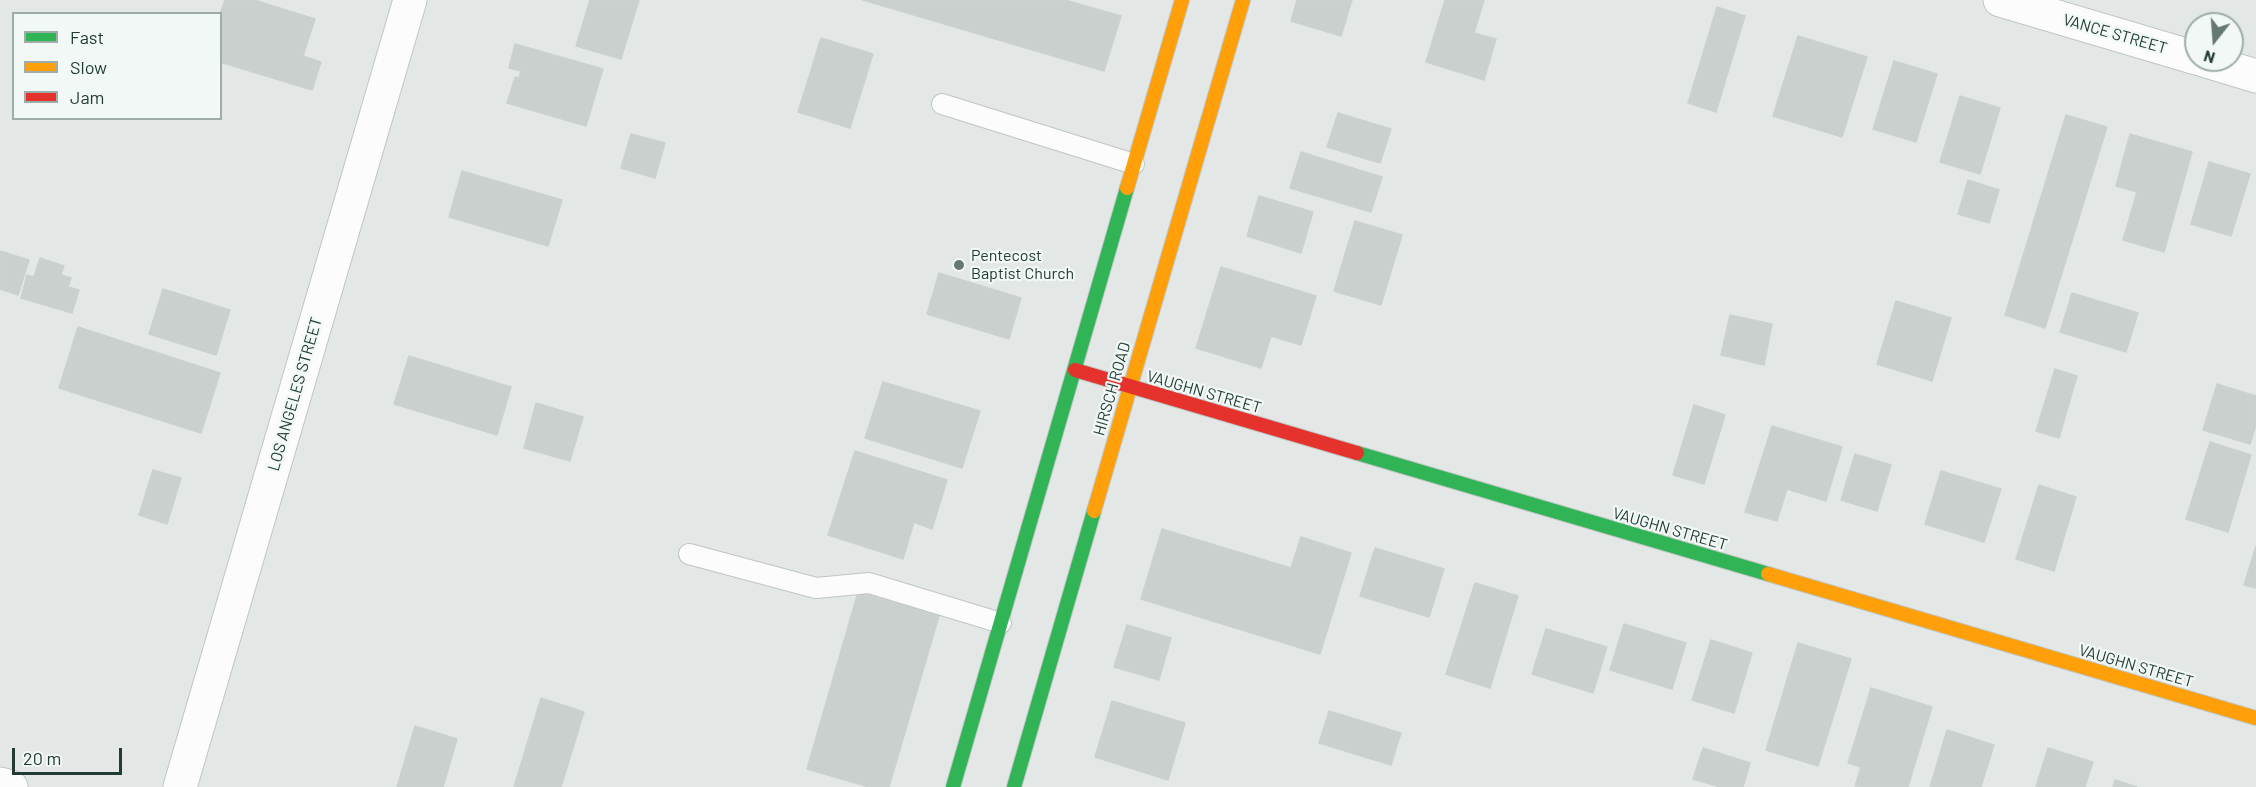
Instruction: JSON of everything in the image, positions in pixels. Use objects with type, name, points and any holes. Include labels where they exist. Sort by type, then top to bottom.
[{"type":"main road","points":[[953,787],[1182,0]]},
{"type":"main road","name":"HIRSCH ROAD","points":[[1014,787],[1243,0]]},
{"type":"main road","name":"VAUGHN STREET","points":[[1075,370],[2256,718]]},
{"type":"street","name":"LOS ANGELES STREET","points":[[180,787],[410,0]]},
{"type":"street","name":"VANCE STREET","points":[[2000,0],[2184,54]]},
{"type":"street","points":[[0,784],[11,787]]},
{"type":"lane","points":[[942,104],[1134,165]]},
{"type":"lane","points":[[690,554],[816,588],[869,583],[1001,623]]},
{"type":"building","points":[[225,0],[254,0],[315,19],[303,56],[321,62],[312,90],[222,63],[221,12]]},
{"type":"building","points":[[590,0],[639,0],[621,59],[576,46]]},
{"type":"building","points":[[863,0],[1065,0],[1121,16],[1104,71]]},
{"type":"building","points":[[1297,0],[1352,0],[1341,36],[1291,21]]},
{"type":"building","points":[[1445,0],[1484,0],[1474,33],[1496,39],[1484,80],[1426,62]]},
{"type":"building","points":[[1717,7],[1745,16],[1716,112],[1688,103]]},
{"type":"building","points":[[1798,36],[1867,57],[1842,137],[1773,116]]},
{"type":"building","points":[[821,38],[873,54],[850,128],[798,112]]},
{"type":"building","points":[[515,44],[603,69],[586,126],[507,103],[515,77],[519,78],[521,71],[509,68]]},
{"type":"building","points":[[1894,61],[1937,74],[1916,142],[1873,129]]},
{"type":"building","points":[[1960,96],[2000,108],[1980,174],[1940,162]]},
{"type":"building","points":[[1338,113],[1391,129],[1380,163],[1327,147]]},
{"type":"building","points":[[2066,115],[2107,127],[2045,328],[2005,315]]},
{"type":"building","points":[[631,134],[665,143],[655,178],[621,168]]},
{"type":"building","points":[[2130,134],[2192,152],[2164,252],[2123,240],[2137,192],[2116,186]]},
{"type":"building","points":[[1301,152],[1382,177],[1371,212],[1290,188]]},
{"type":"building","points":[[2209,162],[2250,174],[2231,236],[2191,224]]},
{"type":"building","points":[[462,171],[562,200],[548,246],[449,217]]},
{"type":"building","points":[[1968,180],[1999,190],[1989,223],[1958,214]]},
{"type":"building","points":[[1259,196],[1313,212],[1301,253],[1247,236]]},
{"type":"building","points":[[1355,221],[1402,235],[1381,305],[1334,291]]},
{"type":"building","points":[[0,251],[29,260],[18,295],[0,289]]},
{"type":"building","points":[[40,258],[64,266],[61,275],[71,278],[68,287],[79,290],[72,313],[21,298],[27,275],[34,277]]},
{"type":"building","points":[[1221,267],[1316,296],[1301,345],[1271,336],[1261,368],[1196,348]]},
{"type":"building","points":[[939,273],[1021,298],[1009,339],[927,314]]},
{"type":"building","points":[[163,289],[230,310],[216,355],[149,334]]},
{"type":"building","points":[[2072,293],[2138,313],[2126,352],[2060,332]]},
{"type":"building","points":[[1896,301],[1951,318],[1932,381],[1877,364]]},
{"type":"building","points":[[1730,315],[1772,324],[1764,365],[1721,355]]},
{"type":"building","points":[[78,327],[220,373],[201,433],[59,388]]},
{"type":"building","points":[[409,356],[511,387],[497,435],[394,404]]},
{"type":"building","points":[[2055,369],[2077,376],[2059,438],[2036,431]]},
{"type":"building","points":[[883,382],[980,411],[962,468],[865,438]]},
{"type":"building","points":[[2217,384],[2256,396],[2256,425],[2250,444],[2203,430]]},
{"type":"building","points":[[536,403],[583,417],[570,461],[524,448]]},
{"type":"building","points":[[1694,405],[1725,415],[1704,484],[1673,475]]},
{"type":"building","points":[[1772,426],[1842,447],[1826,501],[1787,489],[1777,521],[1745,512]]},
{"type":"building","points":[[2210,442],[2251,455],[2228,532],[2186,519]]},
{"type":"building","points":[[855,451],[947,480],[932,529],[914,522],[903,559],[828,535]]},
{"type":"building","points":[[1855,454],[1891,465],[1877,511],[1841,500]]},
{"type":"building","points":[[153,470],[181,478],[167,524],[139,515]]},
{"type":"building","points":[[1941,471],[2001,489],[1984,542],[1925,524]]},
{"type":"building","points":[[2039,485],[2076,497],[2054,571],[2016,559]]},
{"type":"building","points":[[1162,529],[1291,568],[1301,537],[1351,553],[1320,654],[1141,599]]},
{"type":"building","points":[[2256,546],[2256,588],[2244,585]]},
{"type":"building","points":[[1375,548],[1444,569],[1429,617],[1360,596]]},
{"type":"building","points":[[1475,583],[1518,596],[1490,688],[1446,674]]},
{"type":"building","points":[[858,592],[939,616],[889,787],[869,787],[807,769]]},
{"type":"building","points":[[1624,624],[1686,643],[1672,689],[1610,670]]},
{"type":"building","points":[[1127,625],[1171,638],[1159,680],[1114,667]]},
{"type":"building","points":[[1546,629],[1607,647],[1593,693],[1532,674]]},
{"type":"building","points":[[1711,640],[1752,653],[1734,713],[1692,700]]},
{"type":"building","points":[[1798,643],[1851,659],[1818,766],[1766,750]]},
{"type":"building","points":[[1871,688],[1932,707],[1908,787],[1855,786],[1861,767],[1848,763]]},
{"type":"building","points":[[541,698],[584,712],[561,787],[514,787]]},
{"type":"building","points":[[1112,701],[1185,723],[1168,780],[1095,757]]},
{"type":"building","points":[[1329,711],[1401,733],[1391,765],[1319,743]]},
{"type":"building","points":[[415,726],[457,739],[443,787],[397,787]]},
{"type":"building","points":[[1947,730],[1994,745],[1981,787],[1930,787]]},
{"type":"building","points":[[1703,748],[1750,763],[1743,787],[1720,787],[1693,779]]},
{"type":"building","points":[[2048,748],[2093,762],[2085,787],[2036,787]]},
{"type":"building","points":[[2115,780],[2137,787],[2113,787]]},
{"type":"traffic: fast","points":[[953,787],[1127,188]]},
{"type":"traffic: fast","points":[[1357,453],[1768,574]]},
{"type":"traffic: fast","points":[[1014,787],[1094,511]]},
{"type":"traffic: slow","points":[[1127,188],[1182,0]]},
{"type":"traffic: slow","points":[[1094,511],[1243,0]]},
{"type":"traffic: slow","points":[[1768,574],[2256,718]]},
{"type":"traffic: jam","points":[[1075,370],[1357,453]]},
{"type":"place","name":"Pentecost Baptist Church","points":[[959,265]]}]
